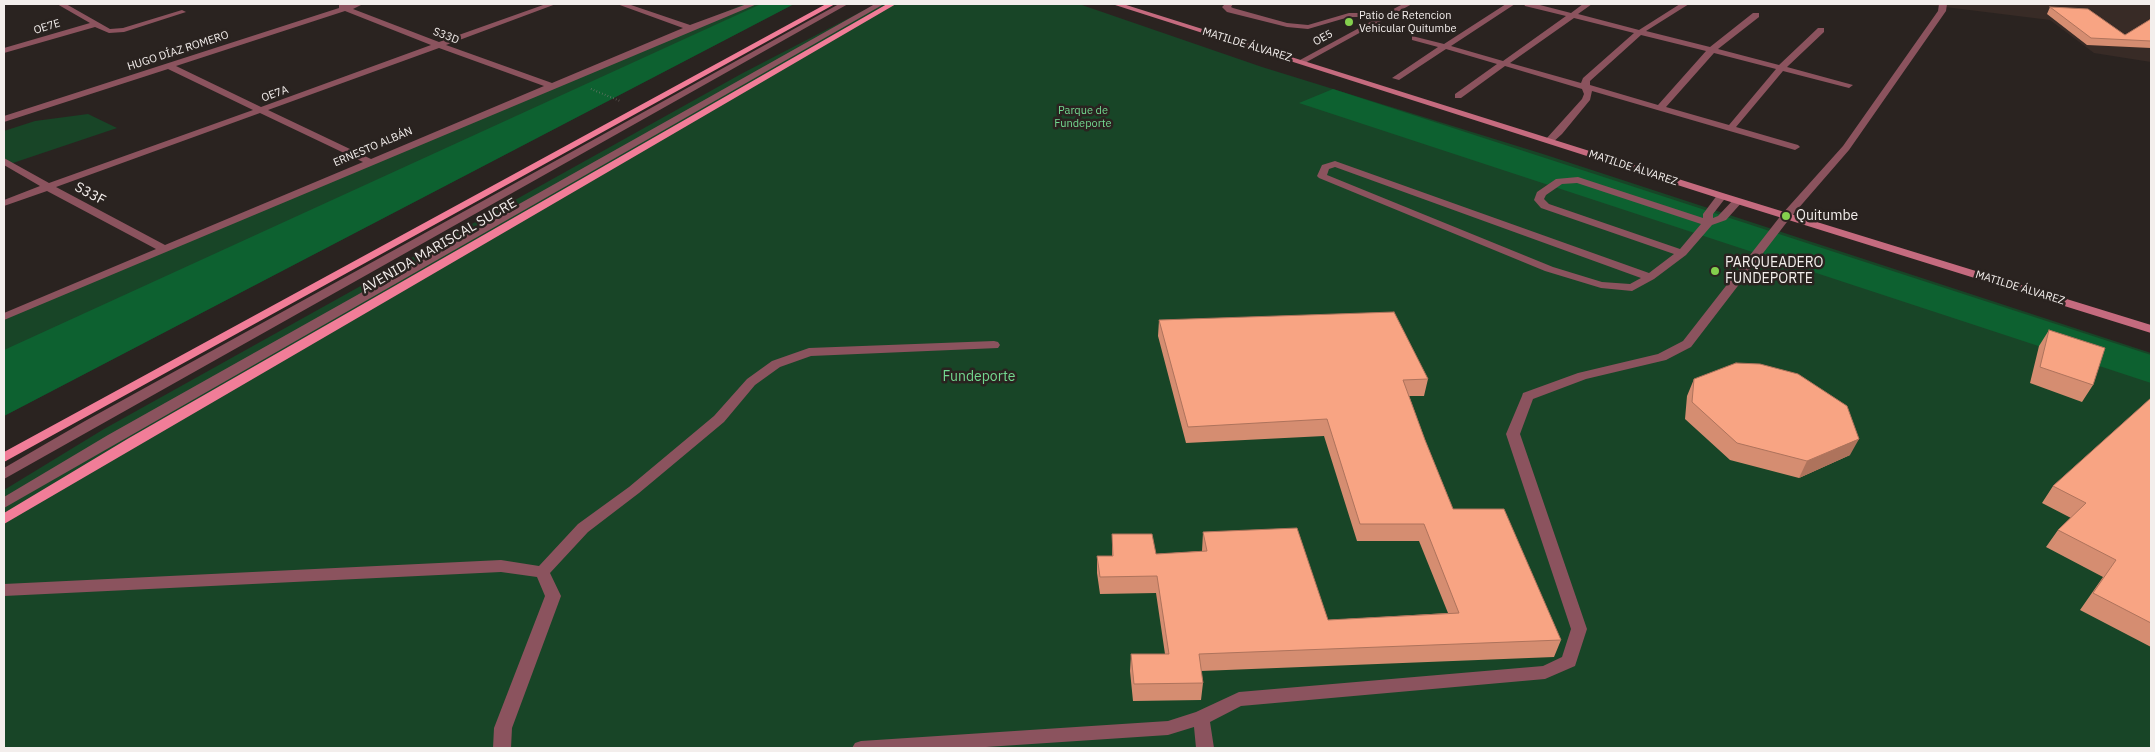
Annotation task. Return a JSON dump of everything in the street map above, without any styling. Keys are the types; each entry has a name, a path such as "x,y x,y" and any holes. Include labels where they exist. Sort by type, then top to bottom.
{"main road":[{"name":"AVENIDA MARISCAL SUCRE","path":"4,458 831,4"},
{"name":"AVENIDA MARISCAL SUCRE","path":"4,519 134,441 892,4"}],"street":[{"path":"61,4 109,31 115,32 182,12"},
{"name":"S33D","path":"333,4 438,45 552,86"},
{"name":"HUGO DÍAZ ROMERO","path":"4,119 359,4"},
{"name":"OE7A","path":"4,202 262,111 552,4"},
{"path":"621,4 690,28"},
{"name":"ERNESTO ALBÁN","path":"4,317 567,79 752,4"},
{"path":"4,474 90,424 844,4"},
{"path":"4,503 113,438 880,4"},
{"name":"MATILDE ÁLVAREZ","path":"1116,4 1722,196 2151,329"},
{"path":"1229,4 1226,7 1230,10 1287,25 1308,27 1349,15 1363,15 1378,20"},
{"name":"OE5","path":"1303,62 1408,4"},
{"path":"1396,78 1511,4"},
{"path":"1528,4 1849,85"},
{"path":"1458,96 1588,4"},
{"path":"1548,140 1559,132 1579,110 1588,94 1586,80 1640,32 1685,4"},
{"path":"861,748 1168,728 1201,718 1239,699 1546,672 1569,661 1579,629 1513,434 1528,396 1582,376 1662,357 1687,344 1786,216 1846,148 1942,12 1943,4"},
{"path":"1661,107 1712,50 1756,15"},
{"name":"OE7E","path":"4,51 96,24"},
{"path":"1731,128 1781,68 1821,30"},
{"path":"1415,38 1587,88 1661,107 1795,147"},
{"path":"169,66 370,162"},
{"name":"S33F","path":"4,161 48,187 164,249"},
{"path":"1650,278 1335,164 1325,167 1322,176 1549,269 1601,285 1632,288 1650,278 1682,253 1708,223 1722,218 1738,201"},
{"path":"1682,253 1545,206 1539,200 1541,194 1560,181 1578,180 1708,223"},
{"path":"1708,223 1708,214 1722,196"},
{"path":"542,572 583,528 634,490 719,419 751,382 776,364 809,352 994,344"},
{"path":"4,590 501,566 542,572"},
{"path":"502,748 503,728 553,596 542,572"},
{"path":"1201,718 1205,748"}],"path":[{"path":"567,79 639,109"}],"shaded area":[{"path":"1921,4 2151,4 2151,62 2094,53 2050,20"}],"green space":[{"path":"744,4 794,4 4,416 4,318"},
{"path":"761,4 794,4 4,416 4,350"},
{"name":"Fundeporte","path":"876,4 1079,4 1262,67 1543,154 2151,353 2151,748 4,748 4,490 104,429 741,74"},
{"path":"1333,89 2151,355 2151,383 1299,103"},
{"path":"88,114 117,128 4,166 4,131 35,121"}],"building":[{"path":"2050,7 2088,9 2125,35 2151,19 2151,41 2091,38"},
{"path":"1394,312 1428,379 1403,380 1453,509 1504,509 1561,640 1199,654 1203,683 1134,684 1131,654 1169,654 1157,576 1100,577 1097,556 1113,556 1112,534 1152,534 1156,554 1207,551 1203,532 1297,528 1328,620 1459,613 1424,524 1360,524 1327,419 1188,427 1159,320"},
{"path":"2049,330 2105,348 2093,385 2040,367"},
{"path":"1736,363 1760,364 1798,374 1847,406 1859,439 1807,461 1737,443 1692,402 1694,379"},
{"path":"2151,398 2151,623 2093,593 2116,560 2058,530 2086,503 2053,486"}],"place":[{"name":"Patio de Retencion Vehicular Quitumbe","path":"1349,22"},
{"name":"Quitumbe","path":"1786,216"},
{"name":"PARQUEADERO FUNDEPORTE","path":"1715,271"}],"park label":[{"name":"Parque de Fundeporte","path":"1083,117"}]}
